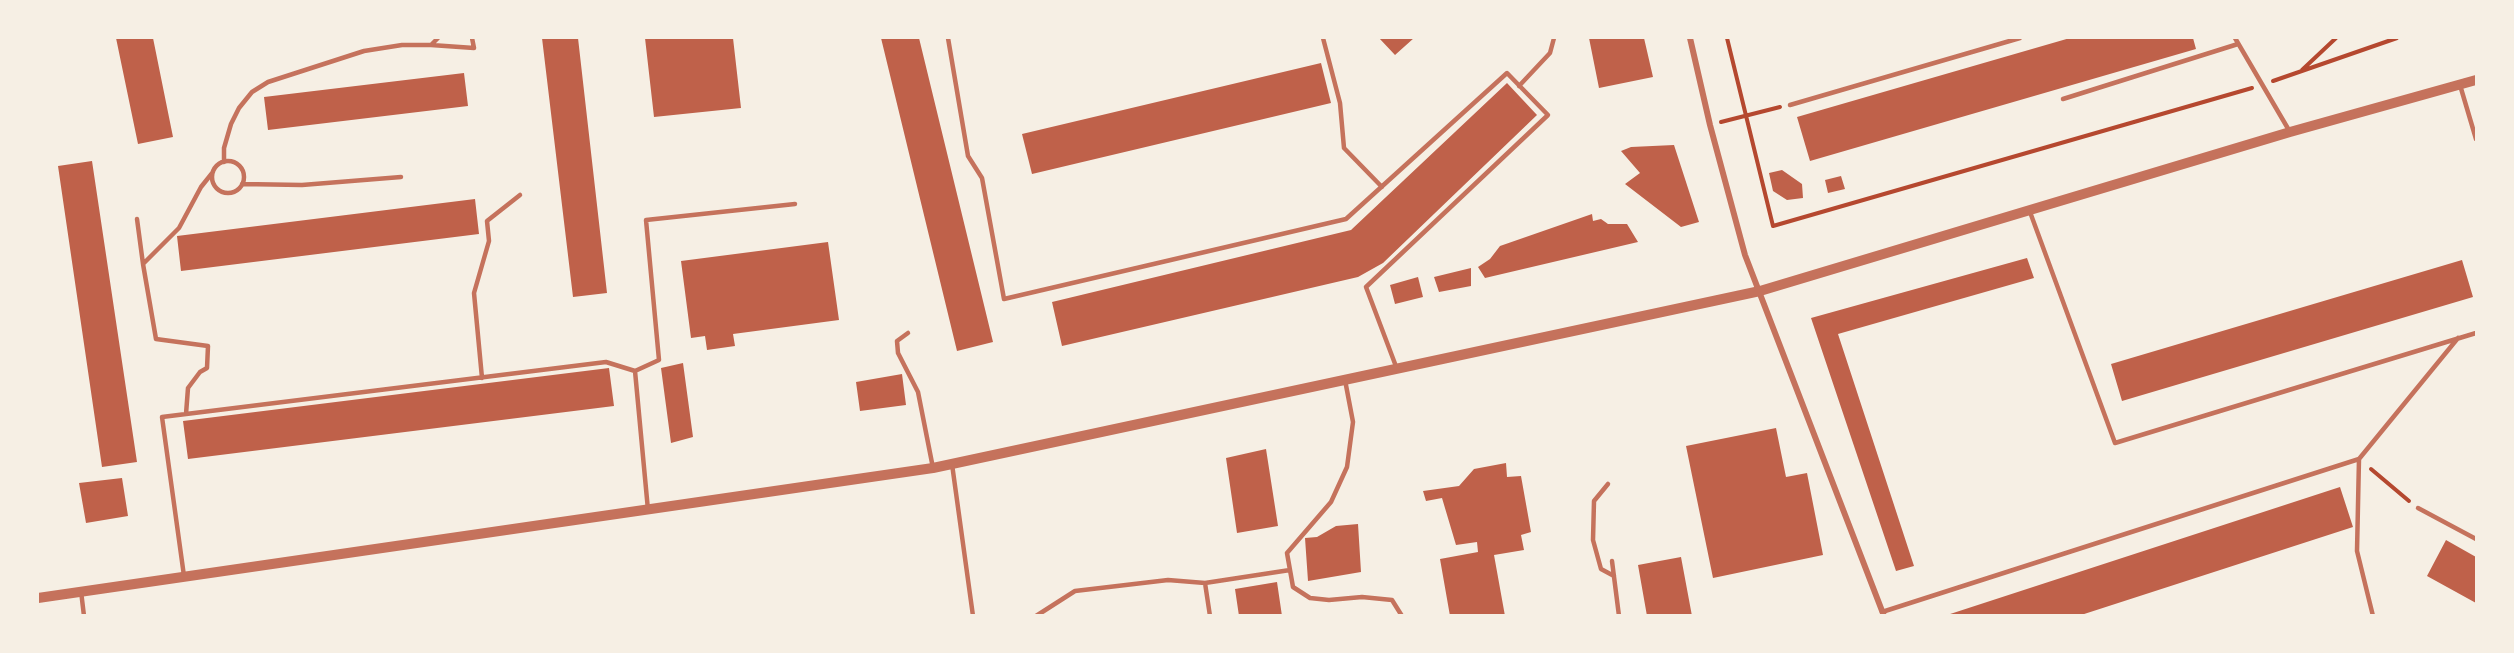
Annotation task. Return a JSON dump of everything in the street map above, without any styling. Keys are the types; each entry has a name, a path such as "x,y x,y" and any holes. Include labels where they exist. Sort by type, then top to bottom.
{"street":[{"path":"1690,38 1710,125 1745,255 1883,614"},
{"path":"38,598 952,464 1760,291 2290,132 2476,80"}],"lane":[{"path":"431,45 438,38"},
{"path":"224,162 224,148 231,124 239,108 252,92 268,82 364,51 402,45 474,48 472,38"},
{"path":"948,38 968,156 982,178 1004,299 1346,219 1507,73 1548,115 1366,287 1397,369"},
{"path":"1323,38 1340,103 1344,148 1382,187"},
{"path":"1519,86 1551,53 1554,38"},
{"path":"1790,105 2020,38"},
{"path":"2235,38 2290,132"},
{"path":"2063,99 2238,44"},
{"path":"2460,85 2476,139"},
{"path":"142,264 179,228 201,187 216,167 224,162 234,162 242,169 242,184"},
{"path":"213,172 213,182 224,192 234,191 242,184 302,185 401,177"},
{"path":"482,378 474,293 489,241 487,221 520,195"},
{"path":"184,576 162,417 606,362 635,371 659,360 646,220 795,204"},
{"path":"2029,210 2115,443 2476,333"},
{"path":"137,219 142,264 156,339 208,345 207,368 200,372 188,388 186,414"},
{"path":"908,333 897,341 898,353 918,392 933,468"},
{"path":"1883,614 2359,459 2458,338"},
{"path":"635,371 648,510"},
{"path":"1346,380 1353,423 1347,467 1331,502 1287,553 1293,587 1310,598 1329,600 1362,597 1392,600 1402,615"},
{"path":"2359,459 2357,551 2373,615"},
{"path":"952,464 973,615"},
{"path":"1608,484 1594,501 1593,540 1601,569 1614,576"},
{"path":"2418,508 2476,539"},
{"path":"1612,561 1619,615"},
{"path":"1036,615 1075,591 1168,580 1205,583 1290,570"},
{"path":"1205,583 1210,615"},
{"path":"81,591 84,615"}],"path":[{"path":"1727,38 1773,226 2262,85 2397,38"},
{"path":"2301,72 2337,38"},
{"path":"1710,125 1790,105"},
{"path":"2359,459 2418,508"}],"building":[{"path":"116,38 153,38 173,137 138,144"},
{"path":"542,38 578,38 607,293 573,297"},
{"path":"645,38 733,38 741,108 654,117"},
{"path":"881,38 919,38 993,342 957,351"},
{"path":"1379,38 1414,38 1395,55"},
{"path":"1589,38 1644,38 1653,77 1599,88"},
{"path":"2070,38 2193,38 2196,49 1810,161 1797,117"},
{"path":"1321,63 1331,103 1032,174 1022,134"},
{"path":"464,73 468,106 268,130 264,97"},
{"path":"1507,83 1537,115 1383,263 1358,277 1062,346 1052,302 1351,230"},
{"path":"1674,145 1699,222 1681,227 1625,184 1640,173 1621,151 1631,147"},
{"path":"92,161 137,462 102,467 58,166"},
{"path":"1782,170 1802,184 1803,198 1787,200 1773,191 1769,173"},
{"path":"1841,176 1845,189 1828,193 1825,180"},
{"path":"475,199 479,234 181,271 177,236"},
{"path":"1592,214 1593,221 1601,219 1608,224 1627,224 1638,242 1485,278 1478,267 1490,259 1500,246"},
{"path":"828,242 839,320 733,334 735,346 707,350 705,336 691,338 681,261"},
{"path":"2027,258 2034,278 1838,334 1914,566 1896,571 1811,318"},
{"path":"2462,260 2473,297 2122,401 2111,364"},
{"path":"1471,268 1471,286 1439,292 1434,277"},
{"path":"1418,277 1423,297 1395,304 1390,285"},
{"path":"683,363 693,437 671,443 661,368"},
{"path":"609,368 614,406 188,459 183,421"},
{"path":"902,374 906,405 860,411 856,382"},
{"path":"1776,428 1786,477 1807,473 1823,555 1713,578 1686,446"},
{"path":"1266,449 1278,526 1237,533 1226,458"},
{"path":"1506,463 1507,477 1521,476 1531,532 1521,535 1524,550 1494,555 1505,616 1450,616 1440,559 1478,552 1477,542 1456,545 1442,498 1426,501 1423,491 1459,486 1474,469"},
{"path":"122,478 128,516 86,523 79,483"},
{"path":"2340,487 2353,527 2078,616 1944,616"},
{"path":"1358,524 1361,572 1308,581 1305,538 1317,537 1336,526"},
{"path":"2446,540 2476,557 2476,603 2427,576"},
{"path":"1681,557 1692,616 1647,616 1638,565"},
{"path":"1277,582 1282,616 1239,616 1235,589"}]}
